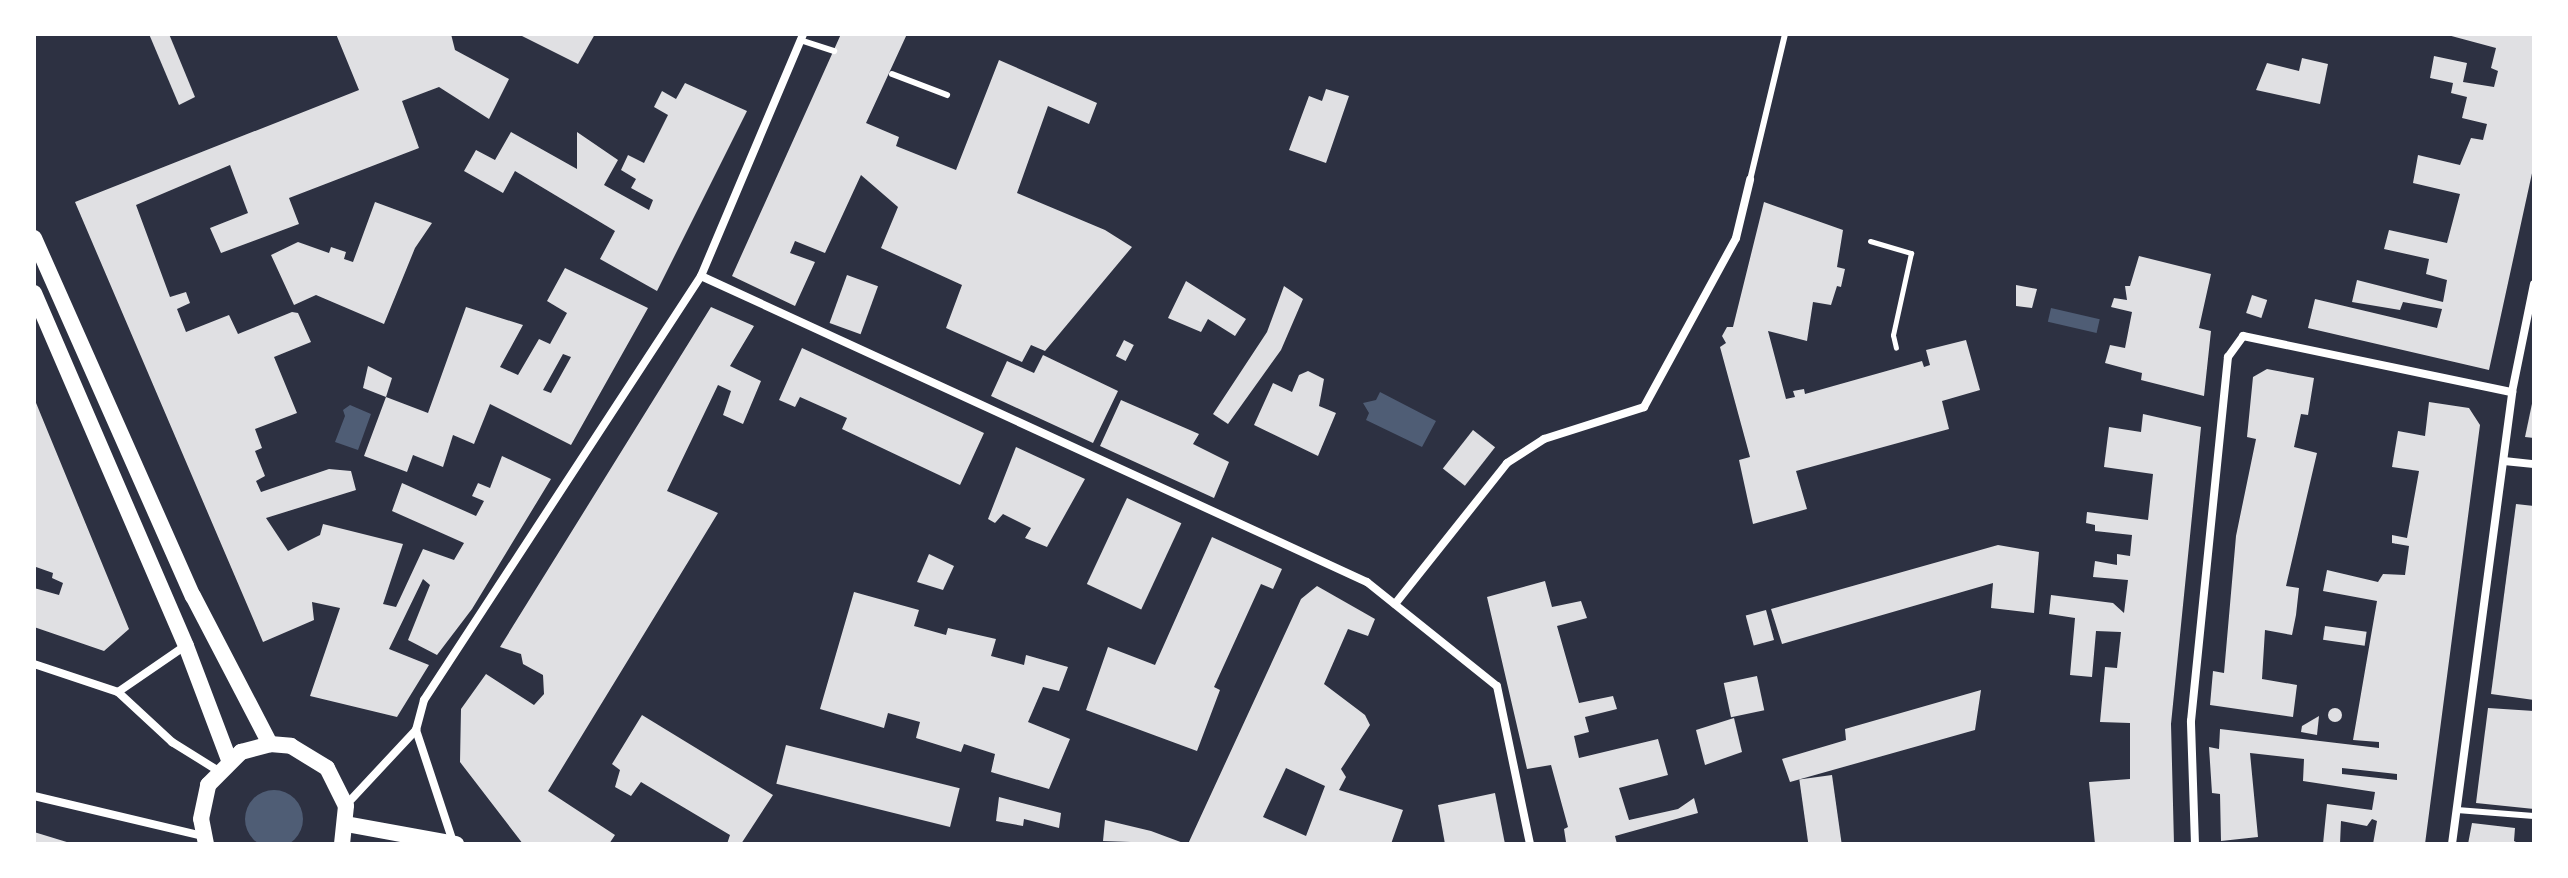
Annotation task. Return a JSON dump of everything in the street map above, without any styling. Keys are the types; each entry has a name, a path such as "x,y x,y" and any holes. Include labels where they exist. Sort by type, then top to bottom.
{"main road":[{"path":"34,238 193,596 270,744"},
{"path":"34,293 186,646 223,765"},
{"path":"204,840 202,801 223,765 270,744 301,750 327,768 346,806 342,844"},
{"path":"346,824 454,843"}],"street":[{"path":"346,806 416,730 424,700 701,276 802,37"},
{"path":"1395,604 1507,463 1544,439 1644,407 1736,238 1750,180"},
{"path":"701,276 1367,582 1497,686 1530,844"},
{"path":"2452,844 2512,392 2534,284"},
{"path":"2195,844 2191,721 2228,357 2243,336 2512,392"},
{"path":"2504,461 2534,464"},
{"path":"118,692 186,646"},
{"path":"34,664 118,692 172,742 223,765"},
{"path":"416,730 454,843"},
{"path":"34,796 204,840"}],"lane":[{"path":"1750,180 1785,34"},
{"path":"802,37 834,51"},
{"path":"892,74 947,95"},
{"path":"2457,810 2534,816"}],"path":[{"path":"1870,241 1911,253 1893,335 1896,348"}],"water":[{"path":"2051,308 2100,319 2097,333 2048,322"},
{"path":"1380,392 1436,421 1422,447 1366,420 1369,413 1363,403 1376,400"},
{"path":"350,405 371,414 358,450 335,442 345,416 343,410"},
{"path":"274,790 295,798 303,819 295,840 274,848 253,840 245,819 253,798"}],"building":[{"path":"149,34 169,34 195,97 179,105"},
{"path":"336,34 451,34 455,50 509,79 489,119 439,87 402,101 419,148 289,198 299,224 221,253 210,228 248,213 230,165 136,205 170,297 186,292 190,303 177,309 186,332 229,315 238,334 292,312 298,313 311,342 274,357 297,413 255,429 262,448 255,451 265,476 256,481 261,492 329,469 351,471 356,490 266,518 288,551 320,535 323,524 403,544 383,604 396,607 423,549 454,560 464,543 392,511 402,483 476,516 484,501 472,496 478,483 490,488 502,456 551,479 472,609 437,655 408,640 430,585 423,579 389,649 429,665 397,717 310,696 340,608 312,602 314,620 263,642 75,202 359,90"},
{"path":"518,34 595,34 578,64"},
{"path":"841,34 907,34 866,123 899,137 896,146 956,170 999,60 1097,103 1089,124 1048,106 1017,193 1105,230 1132,247 1045,351 1031,345 1022,362 946,328 962,285 881,248 898,207 861,175 825,253 795,241 790,253 815,262 795,306 732,276"},
{"path":"2444,34 2534,34 2534,164 2489,370 2308,328 2315,299 2437,328 2442,309 2403,302 2400,310 2352,302 2357,280 2443,302 2447,280 2426,274 2429,259 2384,249 2389,230 2447,243 2460,194 2413,183 2418,155 2460,165 2471,138 2483,140 2487,124 2462,118 2467,97 2451,93 2453,83 2430,78 2434,56 2467,63 2463,82 2494,87 2498,71 2491,68 2496,48"},
{"path":"2302,58 2328,64 2320,104 2256,90 2267,63 2299,71"},
{"path":"685,83 747,111 657,291 600,259 615,231 515,171 503,193 464,171 476,150 495,160 511,132 577,169 577,132 618,160 604,185 649,210 653,200 631,188 636,179 621,170 628,155 644,163 668,115 654,107 662,91 676,99"},
{"path":"1326,89 1349,96 1326,163 1289,150 1309,96 1322,101"},
{"path":"375,202 432,223 415,248 384,324 316,295 294,305 271,255 298,242 329,253 331,247 346,252 344,259 353,262"},
{"path":"1764,202 1843,230 1837,267 1845,269 1841,287 1837,286 1831,305 1813,302 1807,341 1768,331 1786,399 1795,397 1793,391 1804,389 1805,394 1922,361 1924,367 1930,365 1926,350 1966,340 1980,390 1942,401 1949,429 1796,471 1807,509 1753,524 1739,460 1750,457 1720,347 1726,343 1722,336 1727,327 1733,327"},
{"path":"2139,256 2211,274 2199,328 2211,331 2204,396 2141,380 2142,373 2105,363 2110,345 2125,348 2132,312 2111,307 2114,298 2127,300 2125,286 2130,286"},
{"path":"565,268 648,308 571,445 490,404 474,444 453,435 443,467 413,455 407,472 364,456 386,397 428,413 466,307 523,325 500,367 518,375 539,339 550,344 567,313 547,301","holes":["563,354 571,357 551,393 543,390"]},
{"path":"847,275 878,286 861,334 830,323"},
{"path":"1186,281 1246,319 1235,336 1208,319 1201,332 1168,318"},
{"path":"2016,285 2037,289 2032,308 2016,306"},
{"path":"1284,286 1303,299 1281,350 1228,424 1213,414 1267,332"},
{"path":"2252,295 2267,300 2261,318 2246,313"},
{"path":"711,307 754,326 730,366 761,381 743,424 723,415 731,391 718,385 667,491 718,513 548,791 615,835 609,844 523,844 460,762 461,709 486,674 534,705 544,694 543,675 523,664 521,654 500,647"},
{"path":"1124,340 1134,345 1126,361 1116,356"},
{"path":"802,348 984,433 960,485 842,429 847,418 800,397 795,407 779,400"},
{"path":"1043,355 1118,391 1093,443 991,396 1007,361 1034,373"},
{"path":"368,366 392,378 386,397 363,388"},
{"path":"2267,369 2314,378 2308,415 2301,414 2294,447 2317,453 2286,586 2299,588 2296,615 2292,635 2265,630 2262,679 2297,685 2293,717 2210,705 2213,671 2224,673 2236,536 2256,439 2247,437 2253,377"},
{"path":"1308,371 1324,379 1319,406 1336,413 1318,456 1254,425 1273,383 1292,392 1299,375"},
{"path":"34,398 129,629 104,651 34,627 34,588 59,595 63,583 52,578 53,573 36,567 34,573"},
{"path":"2534,399 2534,438 2525,437"},
{"path":"1121,400 1199,434 1193,444 1229,462 1214,498 1100,446"},
{"path":"2429,402 2469,408 2480,425 2425,844 2373,844 2377,821 2372,819 2367,826 2341,821 2340,844 2323,844 2327,804 2372,810 2375,792 2303,781 2304,759 2250,753 2258,837 2221,841 2220,794 2212,793 2209,747 2219,749 2220,729 2379,748 2379,742 2353,740 2377,601 2323,591 2327,570 2378,582 2383,574 2405,575 2409,546 2392,543 2392,535 2407,538 2419,471 2392,467 2398,431 2425,436","holes":["2342,768 2397,774 2397,780 2342,774"]},
{"path":"2143,414 2201,427 2171,724 2174,844 2095,844 2089,782 2130,779 2130,723 2100,722 2105,667 2117,668 2121,632 2096,631 2092,677 2070,675 2075,618 2049,614 2051,595 2113,603 2124,613 2128,580 2093,577 2095,561 2117,565 2117,554 2130,556 2132,535 2095,531 2095,525 2086,523 2087,512 2148,520 2153,474 2104,467 2109,427 2141,432"},
{"path":"1473,430 1495,447 1465,486 1443,469"},
{"path":"1016,447 1085,479 1047,547 1025,538 1031,528 1003,514 995,523 988,519"},
{"path":"1127,498 1181,523 1141,609 1087,584"},
{"path":"2516,504 2534,506 2534,700 2491,694"},
{"path":"1212,537 1282,569 1273,589 1261,584 1214,687 1220,690 1197,751 1086,710 1108,647 1155,665"},
{"path":"1998,545 2039,552 2034,613 1991,608 1993,583 1782,644 1771,609"},
{"path":"929,554 954,566 943,590 917,582"},
{"path":"1545,581 1552,607 1581,601 1587,618 1557,626 1579,703 1613,696 1617,709 1585,717 1589,732 1574,736 1579,758 1658,739 1668,775 1619,788 1629,820 1678,809 1694,798 1698,813 1615,836 1617,844 1566,842 1564,829 1568,827 1551,765 1527,769 1487,597"},
{"path":"1317,586 1375,619 1368,636 1348,629 1324,684 1365,715 1370,725 1341,769 1346,777 1339,790 1403,810 1391,844 1188,844 1301,599","holes":["1286,768 1325,786 1306,836 1263,817"]},
{"path":"854,592 919,610 914,626 946,635 948,628 996,639 991,656 1024,665 1026,655 1068,667 1059,691 1043,687 1028,722 1070,739 1049,789 991,772 995,754 964,744 961,752 916,738 920,722 888,713 884,728 820,709"},
{"path":"1766,610 1774,640 1754,645 1746,615"},
{"path":"2325,626 2367,632 2365,646 2323,640"},
{"path":"1757,676 1764,710 1731,717 1724,683"},
{"path":"1981,690 1975,730 1790,782 1782,759 1846,740 1845,729"},
{"path":"2335,708 2342,715 2335,722 2328,715"},
{"path":"2488,708 2534,711 2534,809 2476,803"},
{"path":"642,715 773,795 741,844 727,844 730,835 641,782 631,796 615,787 620,770 612,764"},
{"path":"2319,716 2317,735 2301,732 2302,726"},
{"path":"1734,718 1742,752 1705,765 1696,730"},
{"path":"786,745 960,788 950,827 776,784"},
{"path":"1832,775 1842,844 1808,844 1799,780"},
{"path":"1495,793 1505,844 1445,844 1438,805"},
{"path":"999,797 1061,813 1059,828 1024,819 1023,826 996,821"},
{"path":"1105,820 1151,831 1186,844 1103,841"},
{"path":"2472,823 2515,828 2514,841 2520,844 2468,844"},
{"path":"34,832 70,843 70,844 34,844"}]}
